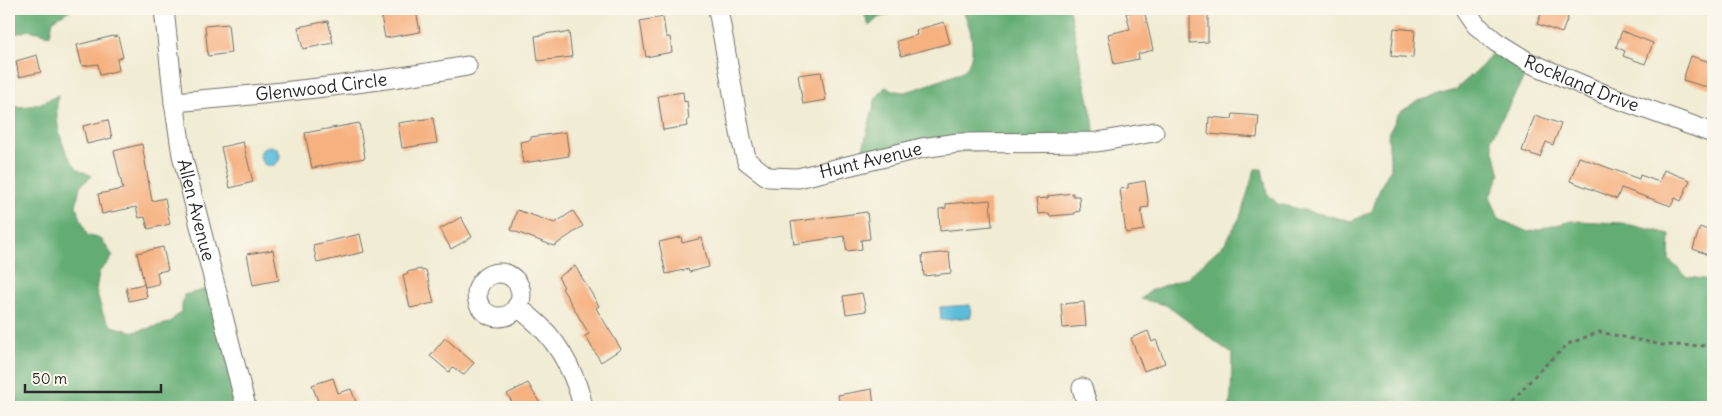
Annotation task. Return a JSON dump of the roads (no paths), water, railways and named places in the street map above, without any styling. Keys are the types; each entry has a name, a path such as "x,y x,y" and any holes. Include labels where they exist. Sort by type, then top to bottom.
{"street":[{"name":"Allen Avenue","path":"164,9 182,155 246,407"},
{"name":"Hunt Avenue","path":"718,9 741,138 747,161 768,177 798,178 922,148 958,143 1097,142 1154,132"},
{"name":"Rockland Drive","path":"1466,9 1476,24 1490,36 1528,62 1604,94 1713,133"},
{"name":"Glenwood Circle","path":"174,102 238,97 412,76 467,66"},
{"path":"517,306 543,328 566,360 581,397 583,407"},
{"path":"1082,388 1088,407"}],"water":[{"path":"270,146 277,149 280,156 277,163 270,166 263,163 260,156 263,149"},
{"path":"970,305 971,317 941,320 940,307"}]}
